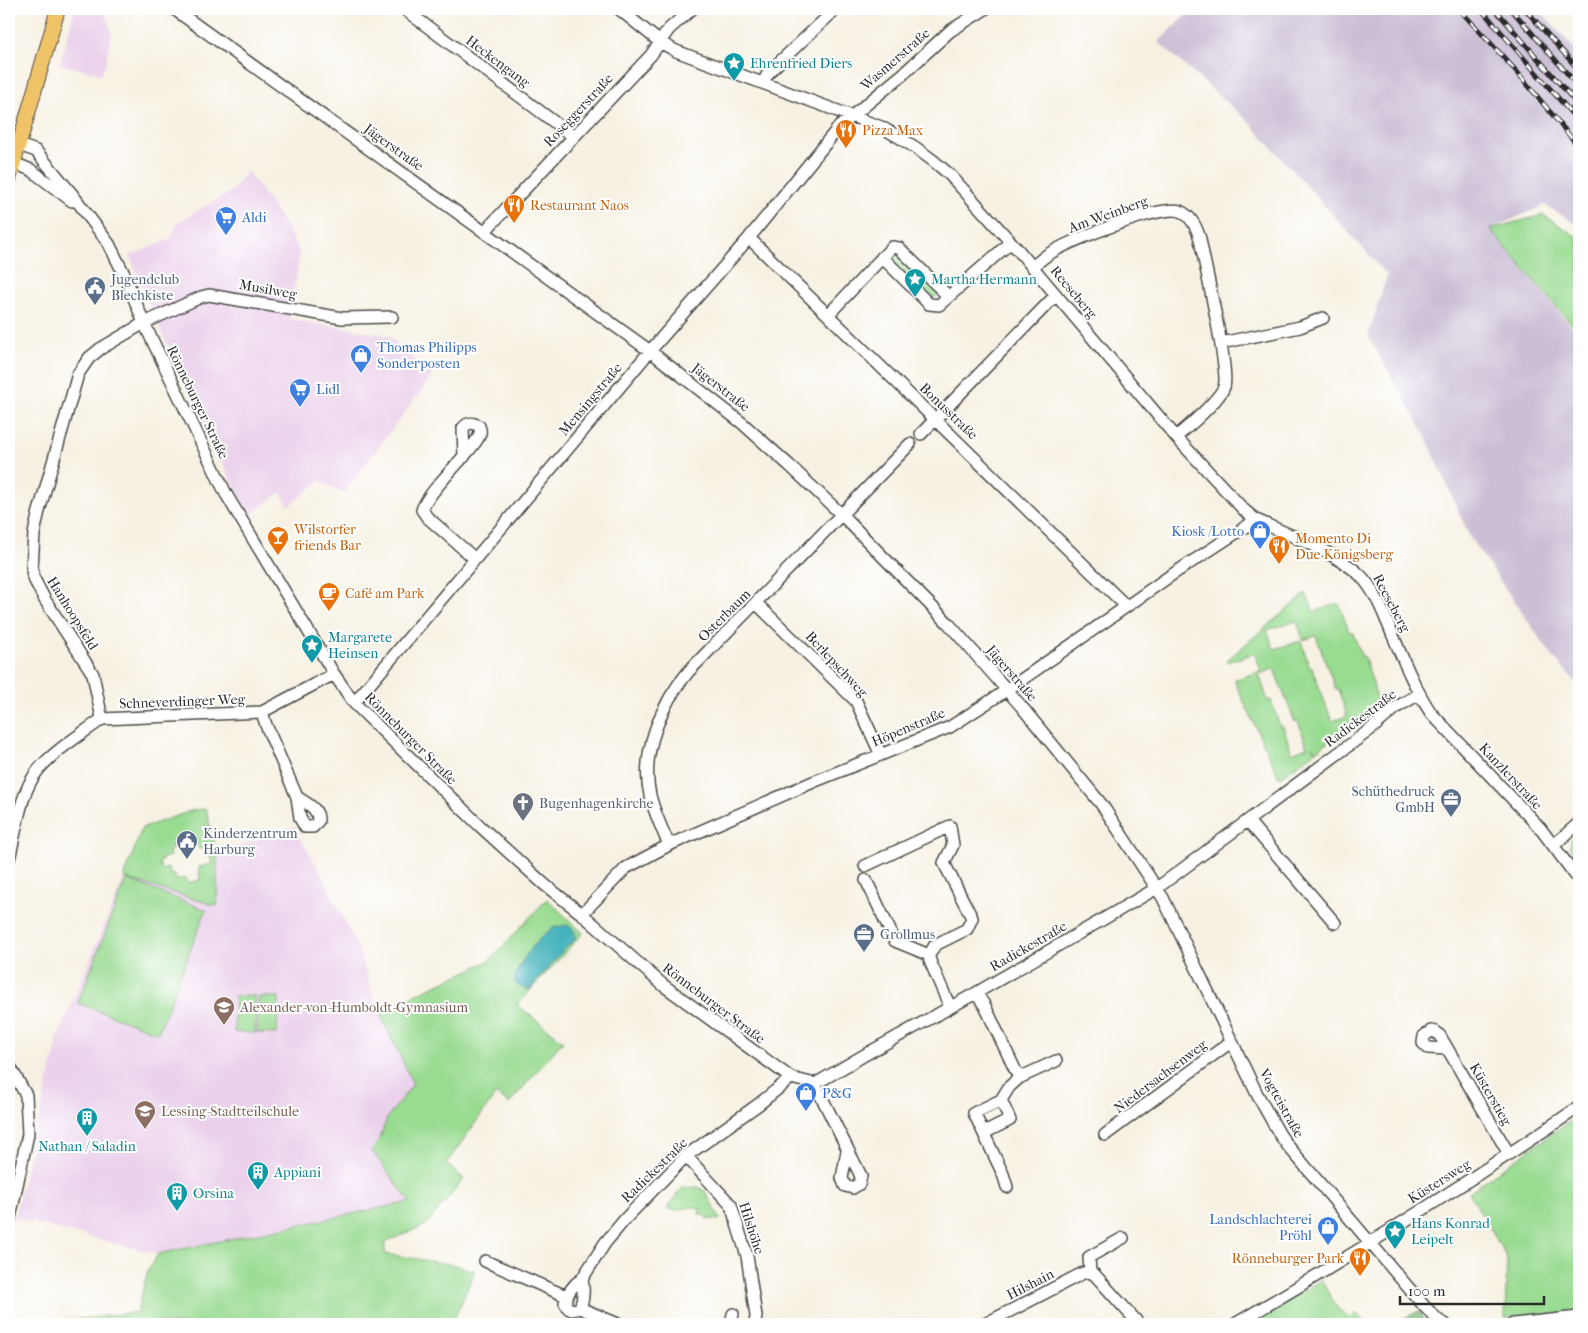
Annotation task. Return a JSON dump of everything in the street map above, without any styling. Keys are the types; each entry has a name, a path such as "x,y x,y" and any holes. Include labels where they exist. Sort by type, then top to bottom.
{"main road":[{"path":"9,179 58,9"}],"street":[{"name":"Jägerstraße","path":"174,9 650,351 742,423 841,514 948,623 1098,799 1158,888"},
{"name":"Heckengang","path":"404,9 574,137"},
{"name":"Reeseberg","path":"620,9 660,42 676,51 873,124 894,134 940,165 1033,267 1176,437 1244,510 1256,520 1322,551 1344,563 1360,575 1370,588 1384,614 1419,694"},
{"name":"Roseggerstraße","path":"485,231 651,55 669,29 692,9"},
{"path":"763,83 772,69 836,9"},
{"name":"Wasmerstraße","path":"851,116 902,75 950,31 985,9"},
{"name":"Mensingstraße","path":"354,703 650,351 749,238 839,127 851,116"},
{"name":"Rönneburger Straße","path":"19,144 36,151 109,244 125,276 144,323 226,494 334,674 354,703 481,827 545,885 582,914 663,985 791,1078"},
{"name":"Rönneburger Straße","path":"14,163 31,170 82,208"},
{"name":"Am Weinberg","path":"1033,267 1055,250 1105,229 1151,213 1169,210 1180,211 1193,223 1197,230 1226,378 1224,388 1176,437"},
{"name":"Bonusstraße","path":"749,238 1126,606"},
{"path":"882,258 929,304 939,305 1011,242"},
{"path":"828,314 892,247 899,248 948,296"},
{"path":"921,434 1056,295"},
{"name":"Musilweg","path":"144,323 201,297 209,296 342,318 392,317"},
{"path":"1220,343 1300,327 1323,318"},
{"name":"Hanhoopsfeld","path":"102,719 93,674 45,600 33,577 34,534 78,374 89,358 100,349 144,323"},
{"name":"Osterbaum","path":"668,845 648,788 648,768 655,728 667,701 681,681 910,444"},
{"path":"464,457 425,501 422,510 427,517 475,558"},
{"name":"Höpenstraße","path":"582,914 626,868 668,845 813,782 950,727 1007,690 1126,606 1256,520"},
{"name":"Berlepschweg","path":"756,603 856,701 881,755"},
{"name":"Schneverdinger Weg","path":"102,719 262,712 334,674"},
{"name":"Radickestraße","path":"815,1084 1158,888 1398,707 1419,694"},
{"name":"Kanzlerstraße","path":"1419,694 1431,713 1554,845 1579,880"},
{"name":"Schneverdinger Weg","path":"262,712 297,797"},
{"path":"9,859 26,790 38,769 102,719"},
{"path":"1248,821 1335,923"},
{"path":"1554,845 1579,823"},
{"path":"865,866 950,826 953,845 944,863 972,918 967,928 935,945 929,956"},
{"path":"866,880 895,941 929,956 950,1007"},
{"name":"Vogteistraße","path":"1158,888 1257,1094 1288,1146 1428,1310 1445,1324"},
{"path":"976,993 985,1006 1019,1078"},
{"name":"Niedersachsenweg","path":"1106,1135 1232,1041"},
{"name":"Küsterstieg","path":"1448,1049 1509,1154"},
{"path":"1007,1187 1003,1174 974,1113 1000,1100 1009,1086 1019,1078 1056,1060"},
{"path":"9,1065 26,1094 28,1134 9,1222"},
{"path":"791,1078 815,1084 847,1151"},
{"name":"Radickestraße","path":"566,1296 577,1282 582,1279 605,1243 626,1218 686,1156 759,1104 791,1078"},
{"path":"984,1133 1010,1120 1000,1100"},
{"name":"Küstersweg","path":"1239,1323 1370,1243 1579,1107"},
{"name":"Hilshöhe","path":"686,1156 731,1205 747,1256 756,1316 755,1324"},
{"path":"1123,1238 1089,1257 1090,1272 1095,1275 1139,1324"},
{"path":"485,1261 566,1296 565,1302 568,1308 572,1310 580,1308 618,1324"},
{"name":"Hilshain","path":"985,1324 1083,1273 1090,1272"},
{"path":"580,1308 584,1296 582,1279"},
{"path":"1512,1324 1579,1317"}],"shaded area":[{"path":"75,9 102,9 108,21 112,33 101,74 60,64"},
{"path":"1193,9 1539,9 1579,54 1579,226 1545,205 1490,229 1579,336 1579,685 1553,657 1470,538 1425,434 1368,336 1387,275 1249,122 1158,42"},
{"path":"247,171 282,220 300,253 289,319 387,335 433,375 343,494 320,480 289,506 280,493 250,515 225,468 181,375 130,256 170,239 178,222 231,192"},
{"name":"Alexander-von-Humboldt-Gymnasium","path":"294,827 322,875 357,946 379,1011 413,1084 387,1118 380,1138 372,1151 410,1202 158,1254 14,1218 58,1042 56,1041 124,878 217,906 217,853"}],"green space":[{"path":"1543,215 1579,238 1579,333 1490,229"},
{"path":"896,250 939,293 930,302 887,259"},
{"path":"1306,593 1314,612 1338,603 1340,606 1349,632 1352,631 1362,657 1364,656 1378,704 1316,751 1312,746 1315,752 1279,778 1234,680 1261,671 1255,653 1228,662 1227,660","holes":["1297,621 1303,640 1316,636 1347,716 1332,721 1301,641 1274,649 1267,630","1274,669 1295,722 1298,721 1307,747 1292,753 1283,726 1280,727 1271,700 1268,701 1259,674"]},
{"path":"206,809 217,853 217,906 124,878 142,828 194,810","holes":["196,840 199,849 208,847 212,864 199,867 200,880 188,883 186,878 176,880 174,874 170,875 168,868 161,870 159,862 162,861 161,859 170,856 169,851 172,849 172,846"]},
{"path":"1579,830 1579,859 1569,848 1572,837"},
{"path":"126,879 206,910 158,1033 78,1003"},
{"path":"547,899 583,933 517,1005 563,1041 509,1104 496,1094 446,1164 464,1179 426,1225 385,1242 385,1254 455,1265 475,1271 452,1324 37,1324 137,1312 148,1270 158,1254 410,1202 372,1151 380,1138 387,1118 413,1084 379,1011 489,961"},
{"path":"235,996 256,996 255,1033 234,1032"},
{"path":"259,997 279,997 277,1034 257,1033"},
{"path":"1579,1115 1579,1313 1505,1318 1507,1258 1469,1192"},
{"path":"698,1187 705,1191 719,1220 707,1219 705,1215 699,1214 700,1208 667,1209 683,1188"},
{"path":"1321,1280 1338,1309 1351,1319 1356,1313 1366,1324 1255,1324 1259,1318"},
{"path":"1419,1311 1426,1324 1391,1324"}],"water":[{"path":"567,925 572,928 576,935 574,941 564,949 530,989 524,989 515,983 515,977 522,961 536,943 549,930"}],"railway":[{"path":"1459,9 1518,73 1579,147"},
{"path":"1481,9 1579,122"},
{"path":"1495,9 1579,106"},
{"path":"1511,9 1579,87"},
{"path":"1525,9 1579,70"}],"place":[{"name":"Ehrenfried Diers","path":"734,82"},
{"name":"Pizza Max","path":"846,149"},
{"name":"Restaurant Naos","path":"514,224"},
{"name":"Aldi","path":"226,236"},
{"name":"Martha Hermann","path":"915,298"},
{"name":"Jugendclub Blechkiste","path":"95,306"},
{"name":"Thomas Philipps Sonderposten","path":"361,374"},
{"name":"Lidl","path":"300,408"},
{"name":"Kiosk /Lotto","path":"1260,550"},
{"name":"Wilstorfer friends Bar","path":"278,556"},
{"name":"Momento Di Due Königsberg","path":"1279,565"},
{"name":"Café am Park","path":"329,612"},
{"name":"Margarete Heinsen","path":"312,664"},
{"name":"Schüthedruck GmbH","path":"1451,818"},
{"name":"Bugenhagenkirche","path":"523,822"},
{"name":"Kinderzentrum Harburg","path":"187,860"},
{"name":"Grollmus","path":"864,953"},
{"name":"Alexander-von-Humboldt-Gymnasium","path":"224,1026"},
{"name":"P&G","path":"806,1112"},
{"name":"Lessing-Stadtteilschule","path":"145,1130"},
{"name":"Nathan / Saladin","path":"87,1137"},
{"name":"Appiani","path":"258,1191"},
{"name":"Orsina","path":"177,1212"},
{"name":"Landschlachterei Pröhl","path":"1328,1246"},
{"name":"Hans Konrad Leipelt","path":"1395,1250"},
{"name":"Rönneburger Park","path":"1360,1277"}]}
